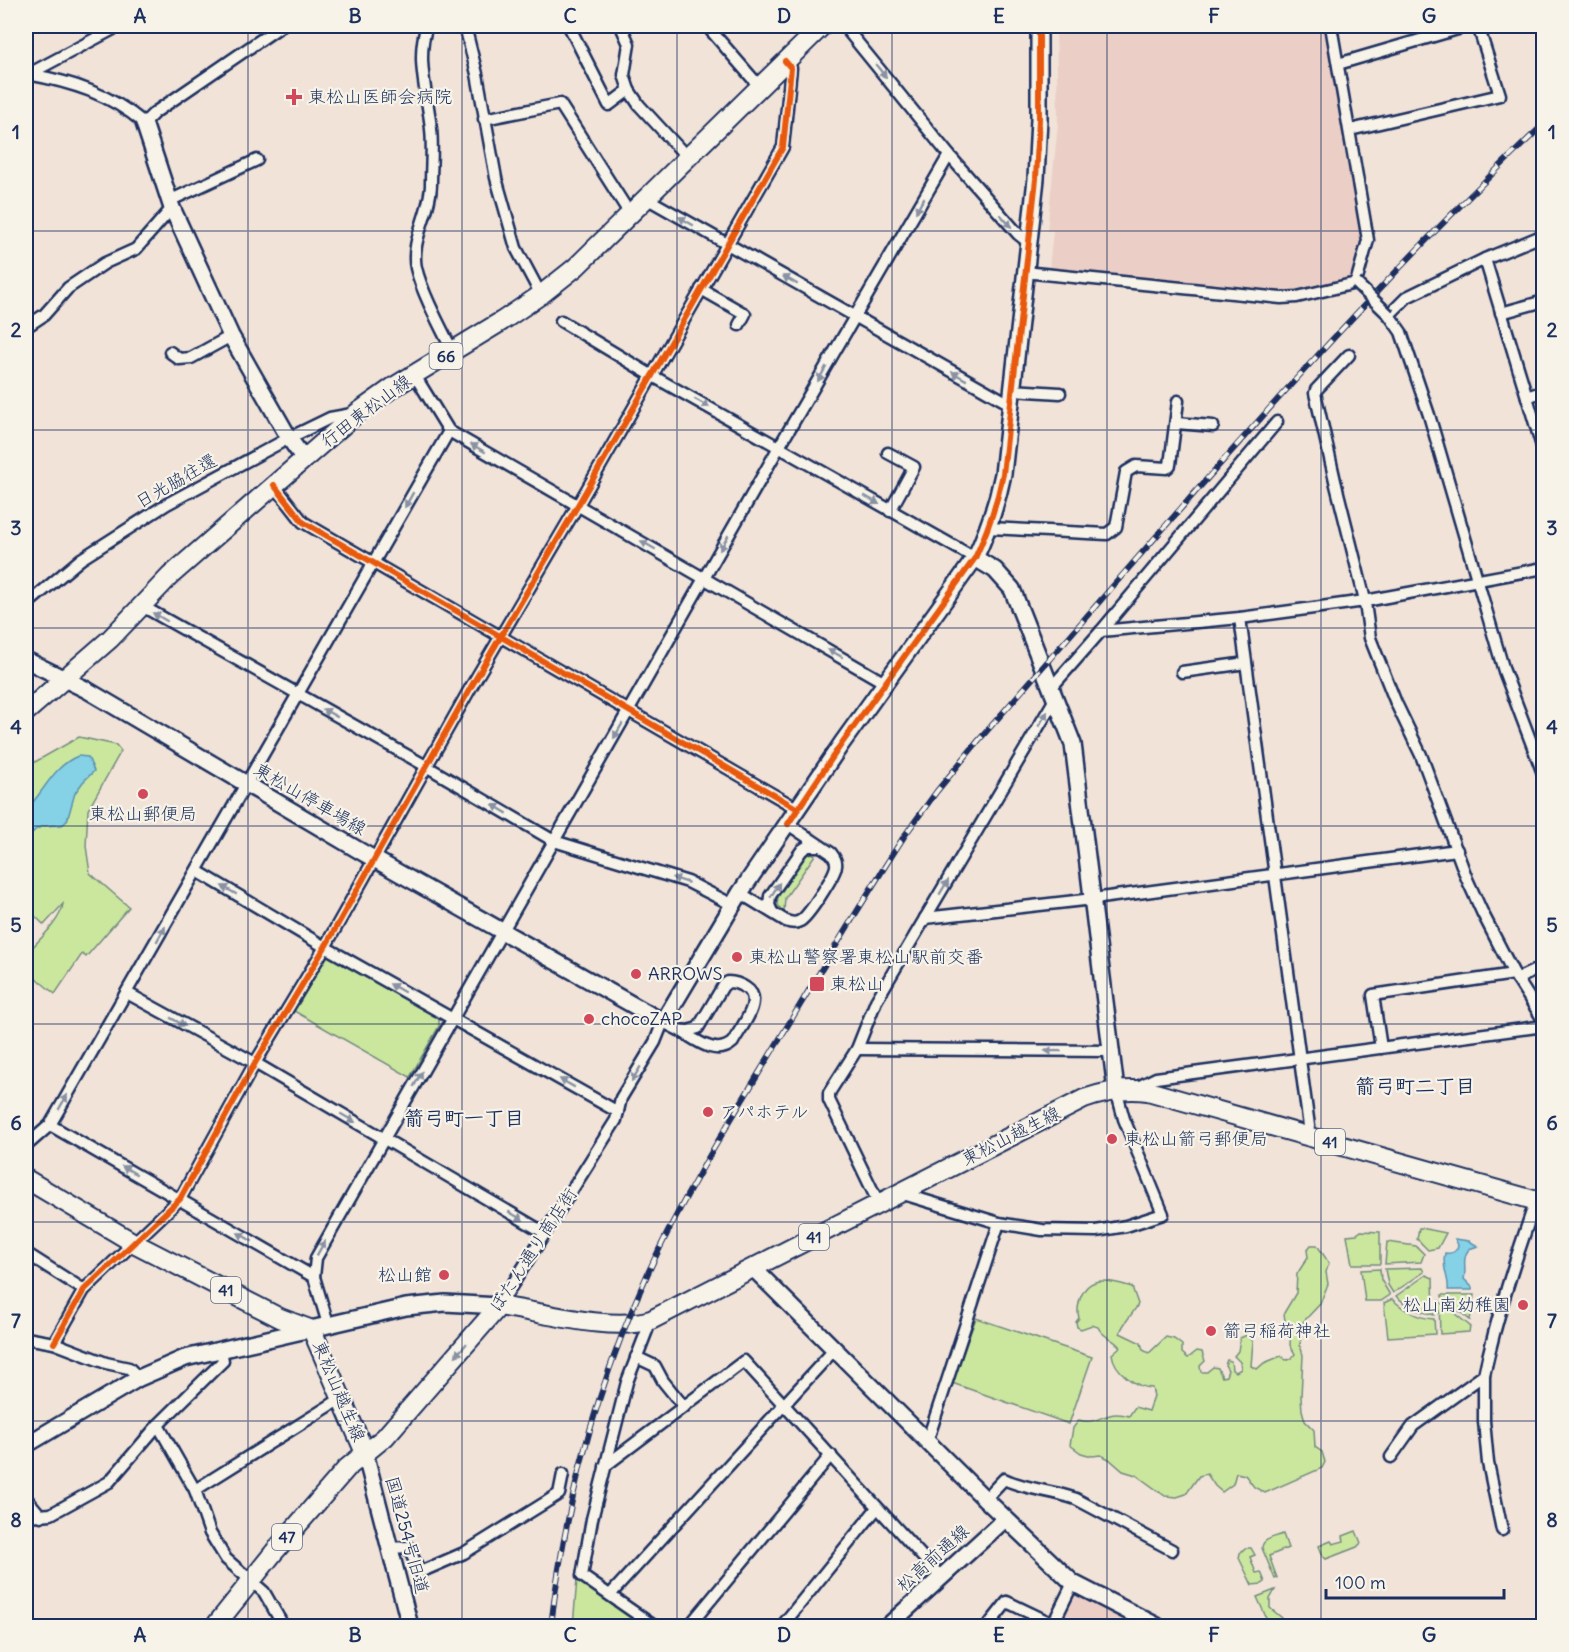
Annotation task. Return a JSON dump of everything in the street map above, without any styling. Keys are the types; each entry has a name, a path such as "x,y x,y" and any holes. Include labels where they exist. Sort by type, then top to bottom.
{"main road":[{"name":"行田東松山線","path":"26,712 110,639 170,576 357,414 414,374 453,352 541,295 576,267 822,26"},
{"name":"東松山越生線","path":"499,1306 616,1323 633,1324 651,1320 1084,1099 1116,1090 1134,1089 1158,1094 1540,1202"},
{"name":"東松山越生線","path":"26,1179 134,1243 276,1316 320,1327 342,1398 365,1452"},
{"name":"ぼたん通り商店街","path":"365,1452 385,1437 499,1306"},
{"name":"47","path":"214,1626 343,1472 365,1452"}],"street":[{"path":"26,73 119,26"},
{"path":"427,26 423,37 422,55 432,131 431,196 417,243 416,267 433,311 453,352"},
{"path":"465,26 477,74 496,178 516,248 541,295"},
{"path":"569,26 609,105 629,90"},
{"path":"621,26 629,44 624,75 629,90 639,105 687,157"},
{"path":"707,26 759,86"},
{"path":"844,26 949,155 1018,234 1028,242"},
{"path":"679,1030 688,1031 698,1028 723,986 728,982 734,982 748,989 752,996 753,1006 733,1042 719,1049 708,1046 663,1022 736,899 885,683 975,558 989,528 998,502 1003,474 1036,179 1039,119 1039,26"},
{"path":"1331,26 1368,240 1356,283"},
{"path":"1338,64 1468,26"},
{"path":"1350,130 1500,95 1478,26"},
{"path":"144,123 154,113 275,27"},
{"path":"54,1343 84,1290 180,1199 471,687 502,638 783,147 791,68 786,61"},
{"path":"26,73 60,80 99,93 126,108 144,123 170,205 231,336 289,438 304,459"},
{"path":"484,119 560,104 630,214"},
{"path":"320,1327 314,1277 316,1258 779,447 949,155"},
{"path":"26,327 44,315 68,288 105,263 136,249 170,205 257,160"},
{"path":"646,198 855,318 1011,397 1059,393"},
{"path":"1389,315 1407,297 1544,235"},
{"path":"1485,260 1544,453"},
{"path":"1024,272 1281,298 1297,297 1356,283"},
{"path":"1356,283 1389,315 1401,332 1435,435 1504,671 1544,776"},
{"path":"701,289 745,314 739,325"},
{"path":"1501,313 1544,302"},
{"path":"561,321 651,375 994,570 1012,589 1073,744 1116,1090 1124,1119 1163,1214 1126,1226 1096,1231 1042,1230 999,1223 900,1192"},
{"path":"171,352 179,359 191,358 231,336"},
{"path":"1349,355 1315,393 1365,601 1370,638 1396,703 1421,755 1475,896 1515,977 1544,1021"},
{"path":"414,374 449,431 885,683"},
{"path":"1527,397 1544,391"},
{"path":"989,528 1107,534 1112,531 1116,527 1126,472 1136,466 1167,468 1170,465 1178,401"},
{"name":"日光脇往還","path":"26,605 58,577 102,545 167,504 330,418 357,414"},
{"path":"879,1204 829,1100 831,1088 857,1049 876,1001 1053,693 1101,631 1277,422"},
{"path":"1176,423 1213,426"},
{"path":"26,1146 50,1125 449,431"},
{"path":"888,453 914,467 890,511"},
{"path":"274,485 303,522 798,808"},
{"path":"1101,631 1240,618 1365,601 1544,568"},
{"path":"142,606 554,841 688,882 772,912 791,923 799,922 805,916 837,863 831,853 788,824"},
{"path":"1240,618 1300,1059 1308,1126 1307,1136"},
{"name":"東松山停車場線","path":"26,660 87,690 246,785 663,1022"},
{"path":"1182,672 1246,663"},
{"path":"772,912 769,905 770,896 802,850 813,845 821,846"},
{"path":"925,918 1093,899 1457,850"},
{"path":"197,872 618,1112"},
{"path":"1381,1048 1374,995 1515,977 1544,966"},
{"path":"127,993 255,1064 545,1233"},
{"name":"ぼたん通り商店街","path":"499,1306 616,1120 621,1098 663,1022"},
{"path":"1134,1089 1156,1078 1544,1026"},
{"path":"698,1028 708,1046"},
{"path":"857,1049 1111,1051"},
{"path":"50,1125 314,1277"},
{"path":"1502,1530 1488,1463 1484,1375 1491,1341 1512,1268 1540,1202"},
{"path":"927,1442 999,1223"},
{"path":"26,1253 84,1290"},
{"path":"753,1268 1005,1519 1073,1583 1156,1626"},
{"path":"26,1445 140,1378 185,1358 428,1304 499,1306"},
{"path":"651,1320 627,1382 605,1466 582,1575 654,1626"},
{"path":"26,1338 54,1343 106,1363 129,1368 140,1378"},
{"path":"26,1516 51,1514 109,1482 158,1425 223,1361 221,1349"},
{"path":"610,1595 834,1350"},
{"path":"636,1357 655,1366 663,1382 684,1407"},
{"path":"605,1466 744,1361 941,1577"},
{"path":"1391,1457 1413,1426 1484,1375"},
{"path":"195,1490 342,1398"},
{"path":"158,1425 195,1490 210,1533 226,1559 264,1592 280,1620 275,1626"},
{"name":"国道254号旧道","path":"365,1452 410,1626"},
{"path":"689,1626 831,1455"},
{"path":"390,1548 408,1547 420,1572 446,1561 464,1553 559,1494 563,1474"},
{"path":"985,1499 1004,1479 1038,1491 1060,1493 1076,1499 1172,1550"},
{"path":"26,1498 40,1516"},
{"path":"782,1626 877,1508"},
{"name":"松高前通線","path":"888,1626 1005,1519"},
{"path":"988,1626 1007,1602 1053,1625 1073,1583"}],"shaded area":[{"path":"1056,26 1326,26 1363,240 1353,276 1347,280 1285,292 1049,268 1053,230 1047,231 1058,123"},
{"path":"1075,1593 1139,1626 1058,1626"}],"green space":[{"path":"79,737 116,745 121,751 88,810 86,846 90,873 129,907 86,957 82,954 55,994 26,970 26,954 53,924 63,904 44,925 26,907 26,767"},
{"path":"811,853 815,855 785,898 784,912 777,905 778,897 806,855"},
{"path":"326,954 332,954 439,1014 439,1026 410,1077 294,1011"},
{"path":"1419,1228 1446,1233 1438,1248 1428,1250 1417,1239"},
{"path":"1361,1231 1380,1232 1380,1264 1352,1264 1347,1235"},
{"path":"1387,1242 1416,1246 1424,1254 1421,1262 1385,1264"},
{"path":"1311,1245 1317,1245 1329,1263 1326,1272 1328,1284 1320,1304 1303,1322 1300,1345 1303,1355 1301,1397 1305,1421 1314,1430 1315,1447 1322,1452 1325,1462 1322,1468 1265,1493 1254,1487 1245,1475 1236,1473 1233,1484 1222,1492 1207,1474 1199,1476 1186,1494 1177,1497 1165,1496 1136,1475 1123,1471 1109,1459 1101,1455 1092,1456 1081,1453 1070,1445 1073,1428 1079,1420 1093,1421 1114,1414 1129,1416 1135,1407 1149,1411 1154,1396 1152,1388 1133,1382 1121,1372 1112,1354 1120,1347 1117,1344 1102,1333 1098,1327 1092,1325 1081,1329 1077,1327 1080,1299 1089,1285 1109,1281 1132,1287 1138,1304 1120,1333 1141,1343 1143,1350 1149,1353 1166,1337 1174,1339 1182,1345 1182,1353 1188,1358 1197,1351 1202,1352 1205,1361 1200,1366 1201,1372 1207,1372 1213,1367 1218,1368 1222,1377 1226,1376 1228,1370 1225,1365 1227,1360 1231,1361 1232,1370 1236,1372 1241,1369 1240,1362 1234,1356 1238,1351 1240,1338 1247,1335 1253,1341 1251,1366 1257,1369 1264,1363 1281,1356 1286,1360 1291,1359 1295,1354 1290,1345 1291,1328 1285,1321 1284,1313 1296,1293 1297,1274 1308,1257 1307,1250"},
{"path":"1422,1268 1424,1272 1393,1293 1388,1285 1385,1269"},
{"path":"1380,1269 1381,1280 1390,1295 1381,1301 1365,1301 1361,1270"},
{"path":"1426,1275 1433,1278 1434,1315 1410,1308 1396,1296"},
{"path":"1442,1295 1474,1295 1470,1320 1442,1297"},
{"path":"1392,1299 1412,1313 1434,1319 1435,1334 1388,1337 1384,1303"},
{"path":"1439,1301 1470,1326 1469,1332 1440,1334"},
{"path":"976,1318 1092,1357 1069,1424 952,1383"},
{"path":"1356,1531 1361,1543 1357,1547 1326,1559 1323,1556 1319,1546 1331,1541 1333,1544 1344,1541 1343,1536"},
{"path":"1283,1534 1288,1548 1269,1556 1277,1578 1275,1579 1262,1548 1267,1540"},
{"path":"1245,1548 1251,1548 1255,1555 1250,1557 1256,1573 1261,1572 1265,1582 1262,1584 1252,1585 1239,1558"},
{"path":"577,1579 645,1626 573,1626"},
{"path":"1275,1590 1270,1599 1270,1608 1282,1618 1278,1626 1270,1626 1257,1597"}],"water":[{"path":"78,756 88,757 94,771 75,793 67,821 62,825 43,826 35,830 26,840 26,810 55,773 69,760"},
{"path":"1455,1239 1469,1241 1478,1246 1469,1249 1465,1260 1464,1279 1472,1290 1448,1290 1444,1259 1445,1253 1457,1249"}],"railway":[{"path":"551,1626 565,1535 586,1446 613,1358 648,1273 710,1155 905,835 979,740 1254,425 1396,272 1544,124"}],"cycle path":[{"path":"788,824 842,743 975,558 995,506 1003,474 1036,179 1039,119 1039,26"},
{"path":"54,1343 84,1290 180,1199 255,1063 325,947 471,687 783,147 791,68 785,61"},
{"path":"274,485 303,522 798,809"}],"place":[{"name":"東松山医師会病院","path":"294,97"},
{"name":"東松山郵便局","path":"143,794"},
{"name":"東松山警察署東松山駅前交番","path":"737,957"},
{"name":"ARROWS","path":"636,974"},
{"name":"東松山","path":"817,984"},
{"name":"chocoZAP","path":"589,1019"},
{"name":"アパホテル","path":"708,1112"},
{"name":"東松山箭弓郵便局","path":"1112,1139"},
{"name":"松山館","path":"444,1275"},
{"name":"松山南幼稚園","path":"1523,1305"},
{"name":"箭弓稲荷神社","path":"1211,1331"}],"district":[{"name":"箭弓町二丁目","path":"1415,1086"},
{"name":"箭弓町一丁目","path":"464,1118"}]}
